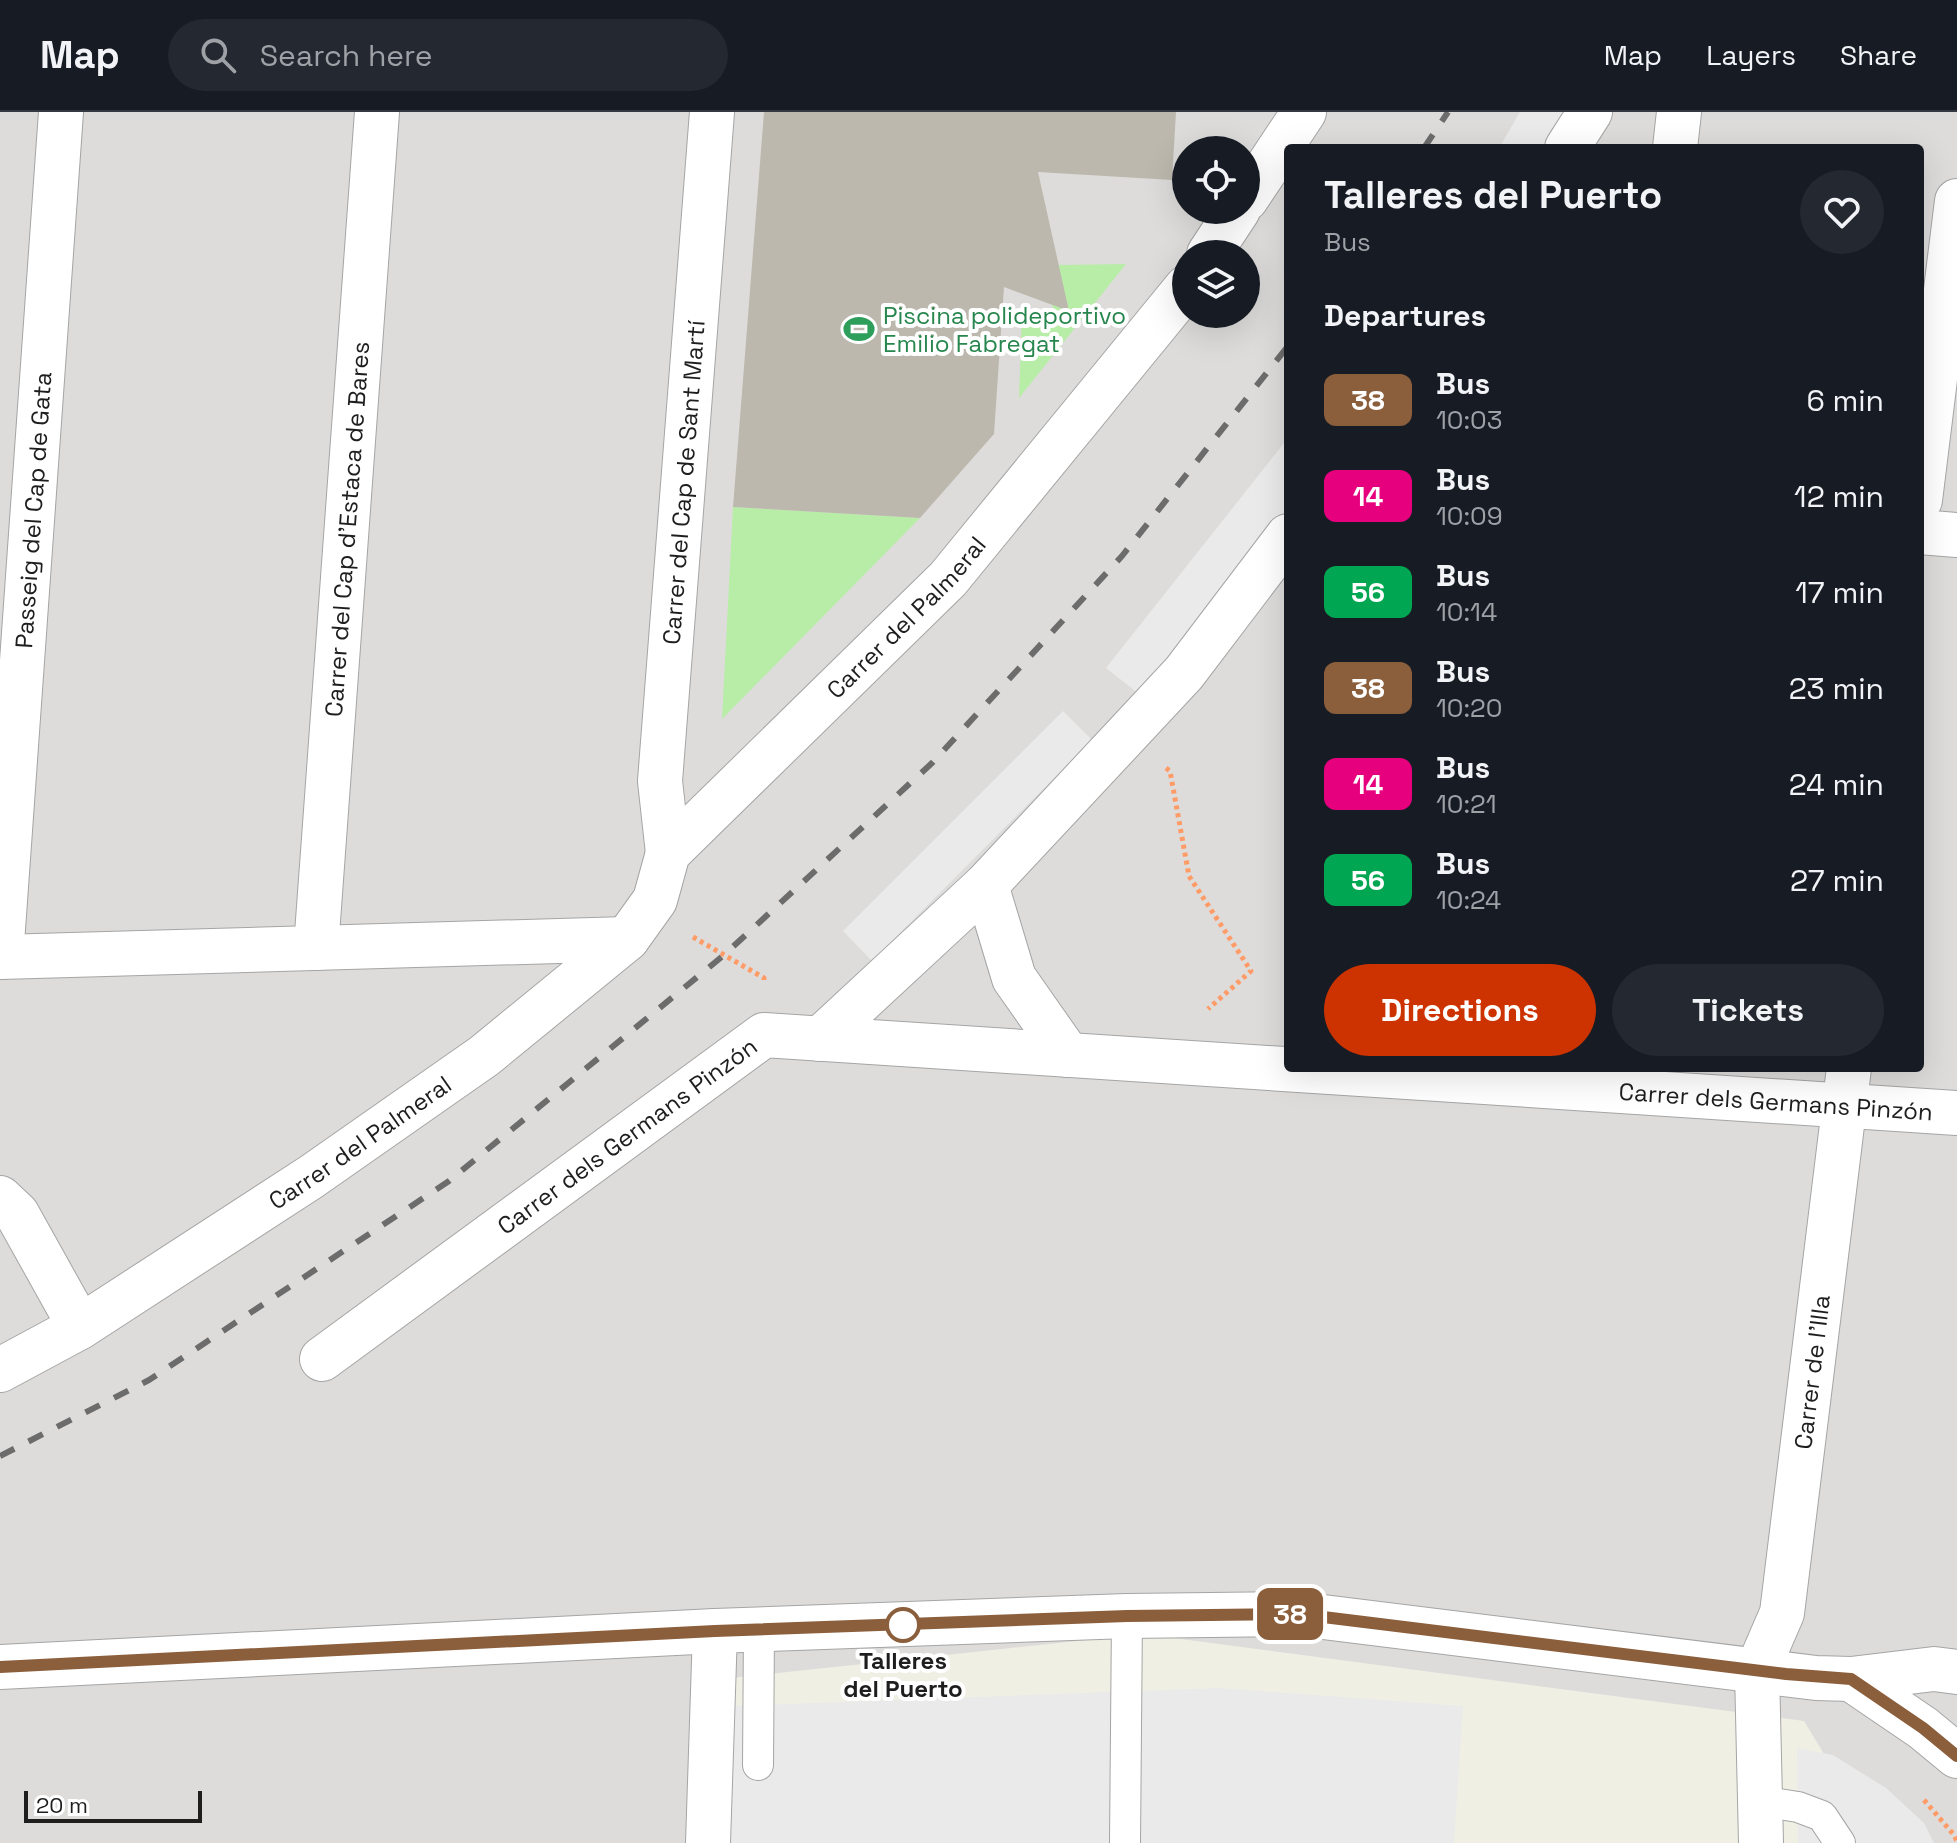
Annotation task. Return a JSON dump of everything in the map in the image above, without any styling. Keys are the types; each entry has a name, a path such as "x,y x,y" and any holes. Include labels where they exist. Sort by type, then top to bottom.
{"street":[{"name":"Passeig del Cap de Gata","path":"1,957 61,112"},
{"name":"Carrer del Cap d'Estaca de Bares","path":"316,948 377,112"},
{"name":"Carrer del Cap de Sant Martí","path":"668,853 660,781 712,112"},
{"path":"1260,178 1304,112"},
{"path":"1570,144 1590,112"},
{"path":"1675,144 1679,112"},
{"path":"1924,468 1957,201"},
{"name":"Carrer del Palmeral","path":"0,1370 80,1327 311,1177 472,1064 627,939 655,900 668,853 948,579 1172,305"},
{"path":"1924,532 1957,535"},
{"path":"820,1039 986,885 1129,732 1184,673 1284,541"},
{"path":"986,885 1014,978 1068,1055"},
{"path":"1,957 627,939"},
{"name":"Carrer dels Germans Pinzón","path":"322,1359 764,1035 1284,1067"},
{"name":"Carrer dels Germans Pinzón","path":"1395,1072 1847,1087 1957,1113"},
{"name":"Carrer de l'Illa","path":"1757,1671 1782,1613 1847,1087"},
{"path":"0,1198 17,1214 80,1327"},
{"path":"0,1667 715,1631 1127,1616 1299,1614 1816,1678 1851,1679 1934,1669 1957,1672"},
{"path":"708,1843 715,1631"},
{"path":"1757,1671 1761,1822"},
{"path":"1851,1679 1923,1728 1957,1756"}],"lane":[{"path":"1125,1843 1127,1616"},
{"path":"758,1765 759,1630"},
{"path":"1761,1822 1798,1807 1822,1816 1840,1843"}],"path":[{"path":"1129,732 1170,771 1189,876 1251,971 1203,1014 1200,1064"},
{"path":"655,900 678,929 764,978 764,1035"}],"shaded area":[{"path":"0,112 1957,112 1957,1843 1878,1843 1804,1721 1143,1634 722,1679 720,1843 0,1843"},
{"path":"1520,112 1569,112 1548,144 1501,144"},
{"path":"1284,443 1284,515 1184,648 1139,694 1106,668"},
{"path":"1063,711 1092,740 872,961 843,931"},
{"path":"1219,1688 1463,1706 1454,1843 723,1843 732,1706"},
{"path":"1797,1748 1833,1755 1886,1788 1924,1823 1934,1843 1798,1843"}],"green space":[{"path":"1126,264 1019,398 1022,312 1057,324 1052,305 1058,265"},
{"path":"733,507 920,518 722,719"}],"building":[{"path":"764,112 1176,112 1175,136 1172,136 1172,180 1038,172 1069,311 1004,287 994,434 920,518 733,507"}],"railway":[{"path":"1427,144 1448,112"},
{"path":"0,1456 149,1380 449,1181 724,955 932,763 1122,556 1284,351"}],"bus line":[{"name":"38","path":"0,1667 715,1631 1127,1616 1299,1614 1816,1678 1851,1679 1923,1728 1957,1756"}],"place":[{"name":"Piscina polideportivo Emilio Fabregat","path":"859,329"},
{"name":"Talleres del Puerto","path":"903,1625"}]}
